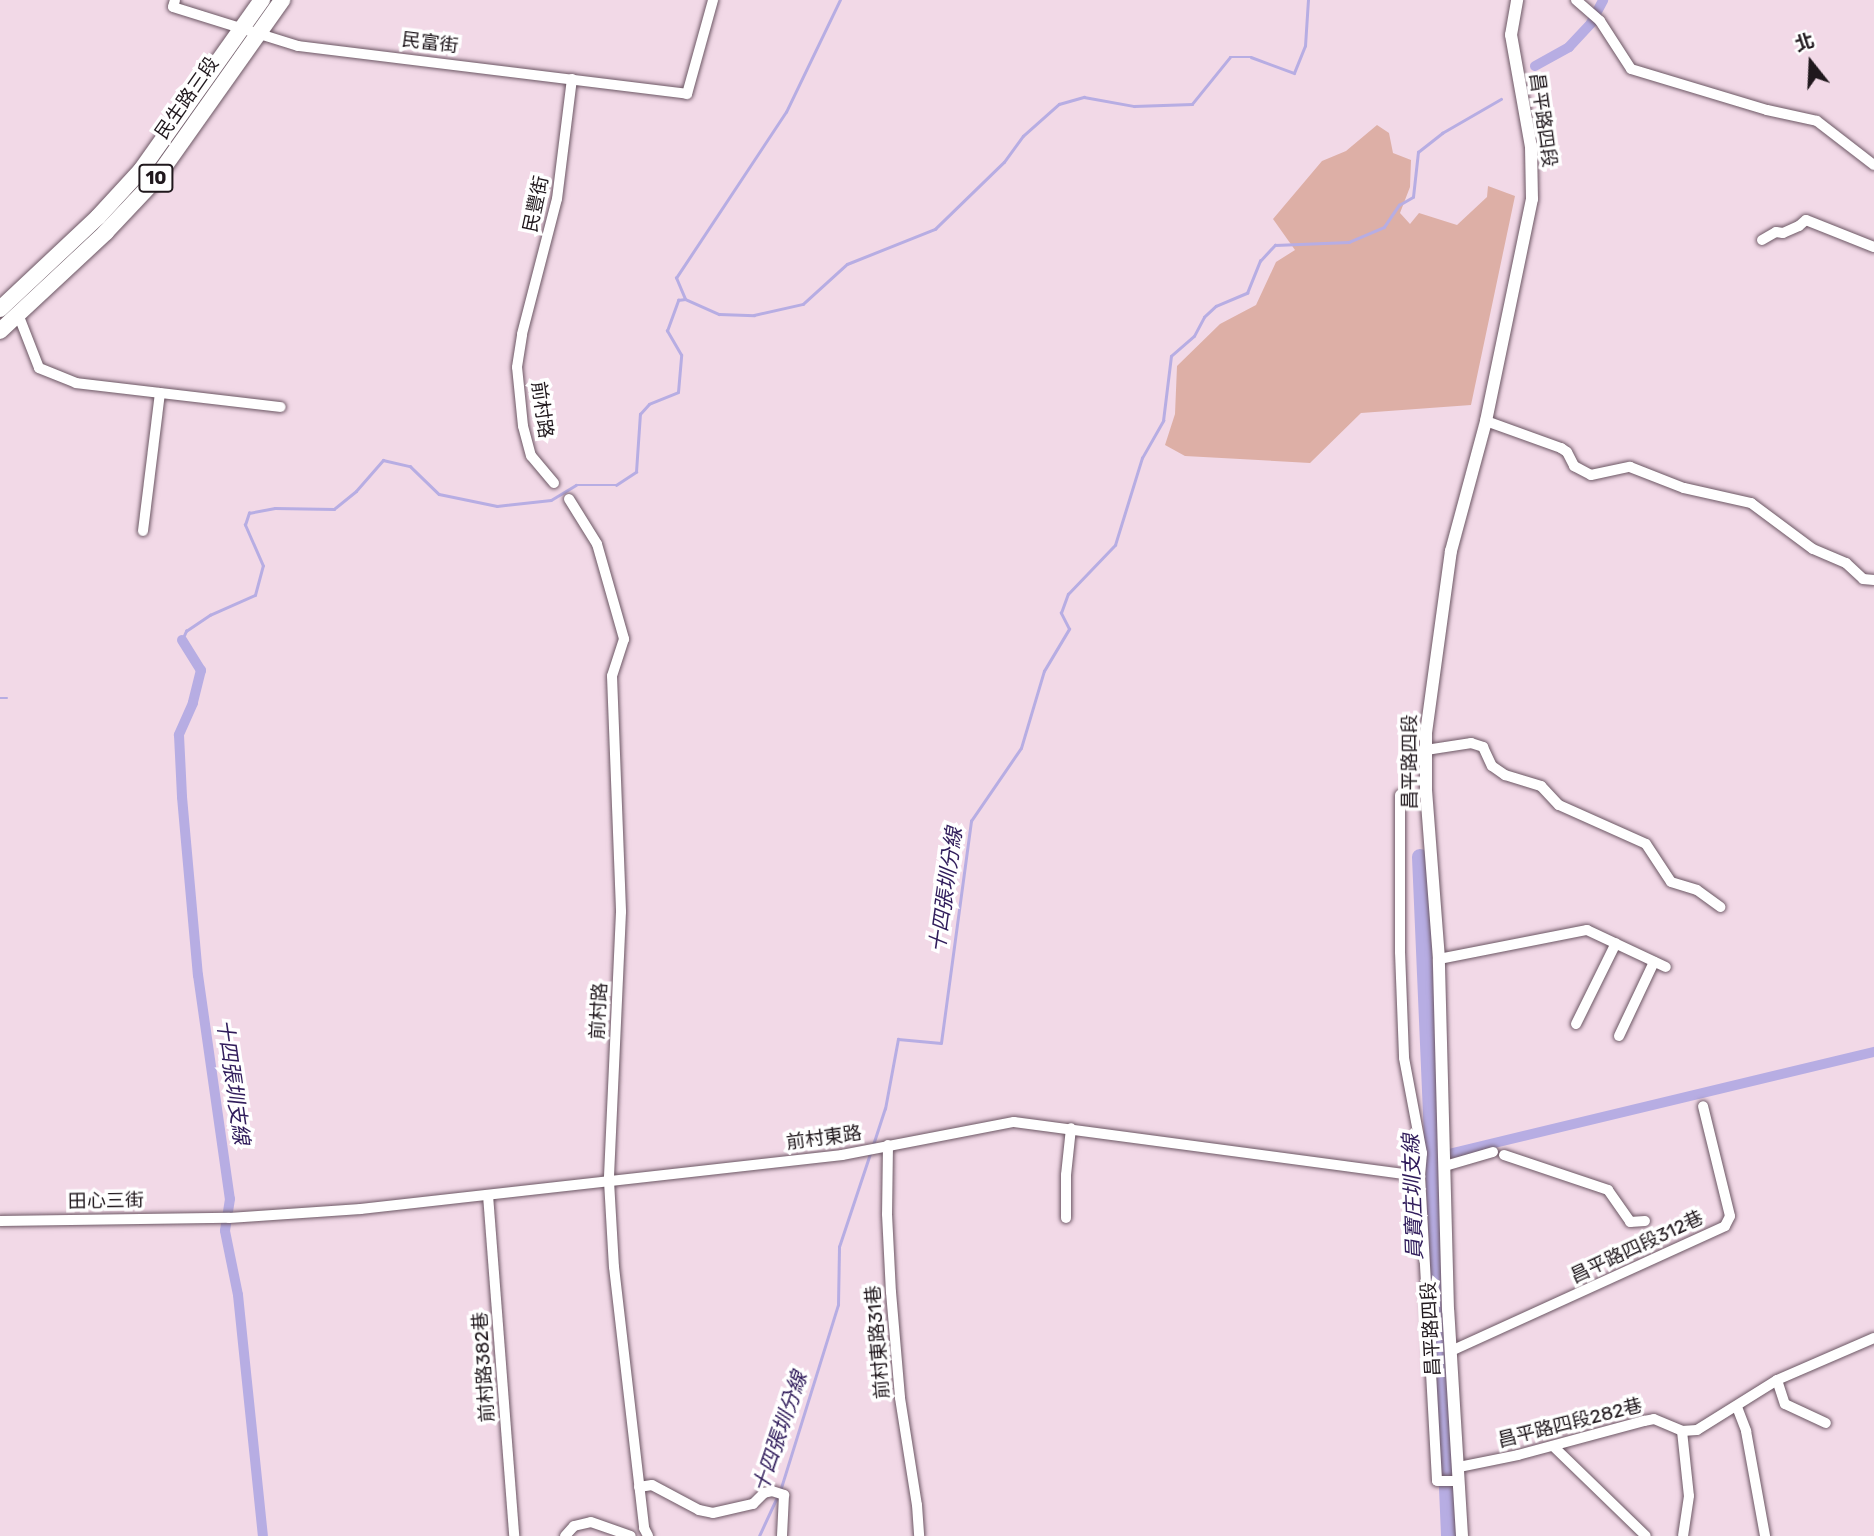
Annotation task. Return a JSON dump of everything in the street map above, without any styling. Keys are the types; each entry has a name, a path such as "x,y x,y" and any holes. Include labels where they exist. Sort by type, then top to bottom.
{"main road":[{"name":"民生路三段","path":"0,331 106,232 154,181 249,32 262,0"},
{"name":"民生路三段","path":"0,308 98,217 141,170 249,32 282,0"}],"street":[{"name":"民富街","path":"174,3 249,32 298,46 687,94 713,0"},
{"name":"昌平路四段","path":"1462,1536 1451,1351 1439,959 1426,789 1426,733 1451,551 1486,421 1532,199 1531,147 1511,34 1517,0"},
{"path":"1576,0 1600,21 1631,69 1767,110 1816,121 1874,165"},
{"name":"民豐街","path":"522,334 557,199 572,79"},
{"path":"1762,240 1776,232 1783,233 1799,226 1806,220 1874,247"},
{"path":"18,314 39,368 76,383 281,407"},
{"name":"前村路","path":"522,334 517,367 523,426 531,456 554,483"},
{"path":"143,531 160,393"},
{"path":"1486,421 1567,452 1574,466 1591,475 1630,467 1684,488 1751,503 1813,549 1846,563 1863,579 1874,580"},
{"name":"前村路","path":"569,499 597,544 624,639 612,677 621,912 609,1181 614,1267 639,1487 648,1536"},
{"path":"1426,750 1471,743 1483,747 1492,766 1505,775 1541,786 1559,805 1646,844 1671,882 1697,890 1720,906"},
{"path":"1400,795 1400,952 1405,1058 1422,1153 1420,1176 1437,1481 1460,1481"},
{"path":"1439,959 1587,930 1666,967"},
{"path":"1576,1024 1616,943"},
{"path":"1619,1036 1654,962"},
{"name":"昌平路四段312巷","path":"1451,1351 1724,1226 1730,1216 1703,1106"},
{"name":"前村東路","path":"229,1218 361,1209 842,1155 1014,1122 1420,1176"},
{"path":"1066,1218 1066,1175 1071,1128"},
{"name":"前村東路31巷","path":"888,1145 887,1214 891,1297 919,1536"},
{"path":"1445,1166 1493,1152"},
{"path":"1504,1155 1608,1190 1630,1222 1645,1221"},
{"name":"前村路382巷","path":"488,1195 514,1536"},
{"name":"田心三街","path":"0,1222 229,1218"},
{"path":"1684,1536 1689,1496 1682,1431 1697,1430 1777,1380 1874,1338"},
{"path":"1777,1380 1785,1404 1826,1423"},
{"path":"1737,1407 1751,1451 1765,1536"},
{"name":"昌平路四段282巷","path":"1459,1467 1654,1419 1682,1431"},
{"path":"1552,1446 1646,1536"},
{"path":"639,1487 652,1485 699,1510 713,1513 753,1504 764,1493 772,1491 784,1495 782,1536"},
{"path":"565,1536 575,1526 591,1522 631,1536"}],"shaded area":[{"path":"1377,125 1389,133 1393,153 1411,160 1410,187 1400,213 1410,224 1419,213 1457,225 1487,197 1488,186 1515,196 1471,405 1361,413 1310,463 1185,456 1165,445 1175,414 1177,366 1220,324 1256,305 1276,262 1295,250 1273,219 1322,161 1346,151"}],"waterway":[{"path":"685,299 676,278 786,112 840,0"},
{"path":"182,640 186,631 210,615 255,595 263,566 245,525 249,513 275,508 334,509 356,491 383,460 410,466 439,494 497,506 551,500 576,485 616,485 636,472 640,414 649,404 678,392 681,355 667,331 678,300 685,299 719,314 754,315 803,304 847,264 935,229 1004,162 1023,136 1059,104 1084,97 1134,106 1192,104 1230,57 1251,57 1294,73 1305,46 1308,0"},
{"path":"1535,66 1569,47 1591,23 1603,0"},
{"name":"十四張圳分線","path":"873,1145 885,1109 898,1039 941,1043 971,821 1021,748 1044,671 1069,629 1061,613 1068,594 1115,545 1142,458 1163,421 1171,356 1194,336 1204,317 1216,306 1247,293 1260,261 1275,245 1349,242 1384,227 1399,205 1413,197 1418,152 1442,133 1501,99"},
{"name":"十四張圳支線","path":"182,640 201,670 193,703 179,735 182,797 198,975 230,1199 225,1231 238,1295 263,1536"},
{"path":"0,698 7,698"},
{"name":"員寶庄圳支線","path":"1420,857 1449,1536"},
{"path":"1432,1158 1874,1052"},
{"name":"十四張圳分線","path":"780,1491 838,1305 839,1247 871,1151"},
{"name":"十四張圳分線","path":"759,1536 777,1497"}]}
